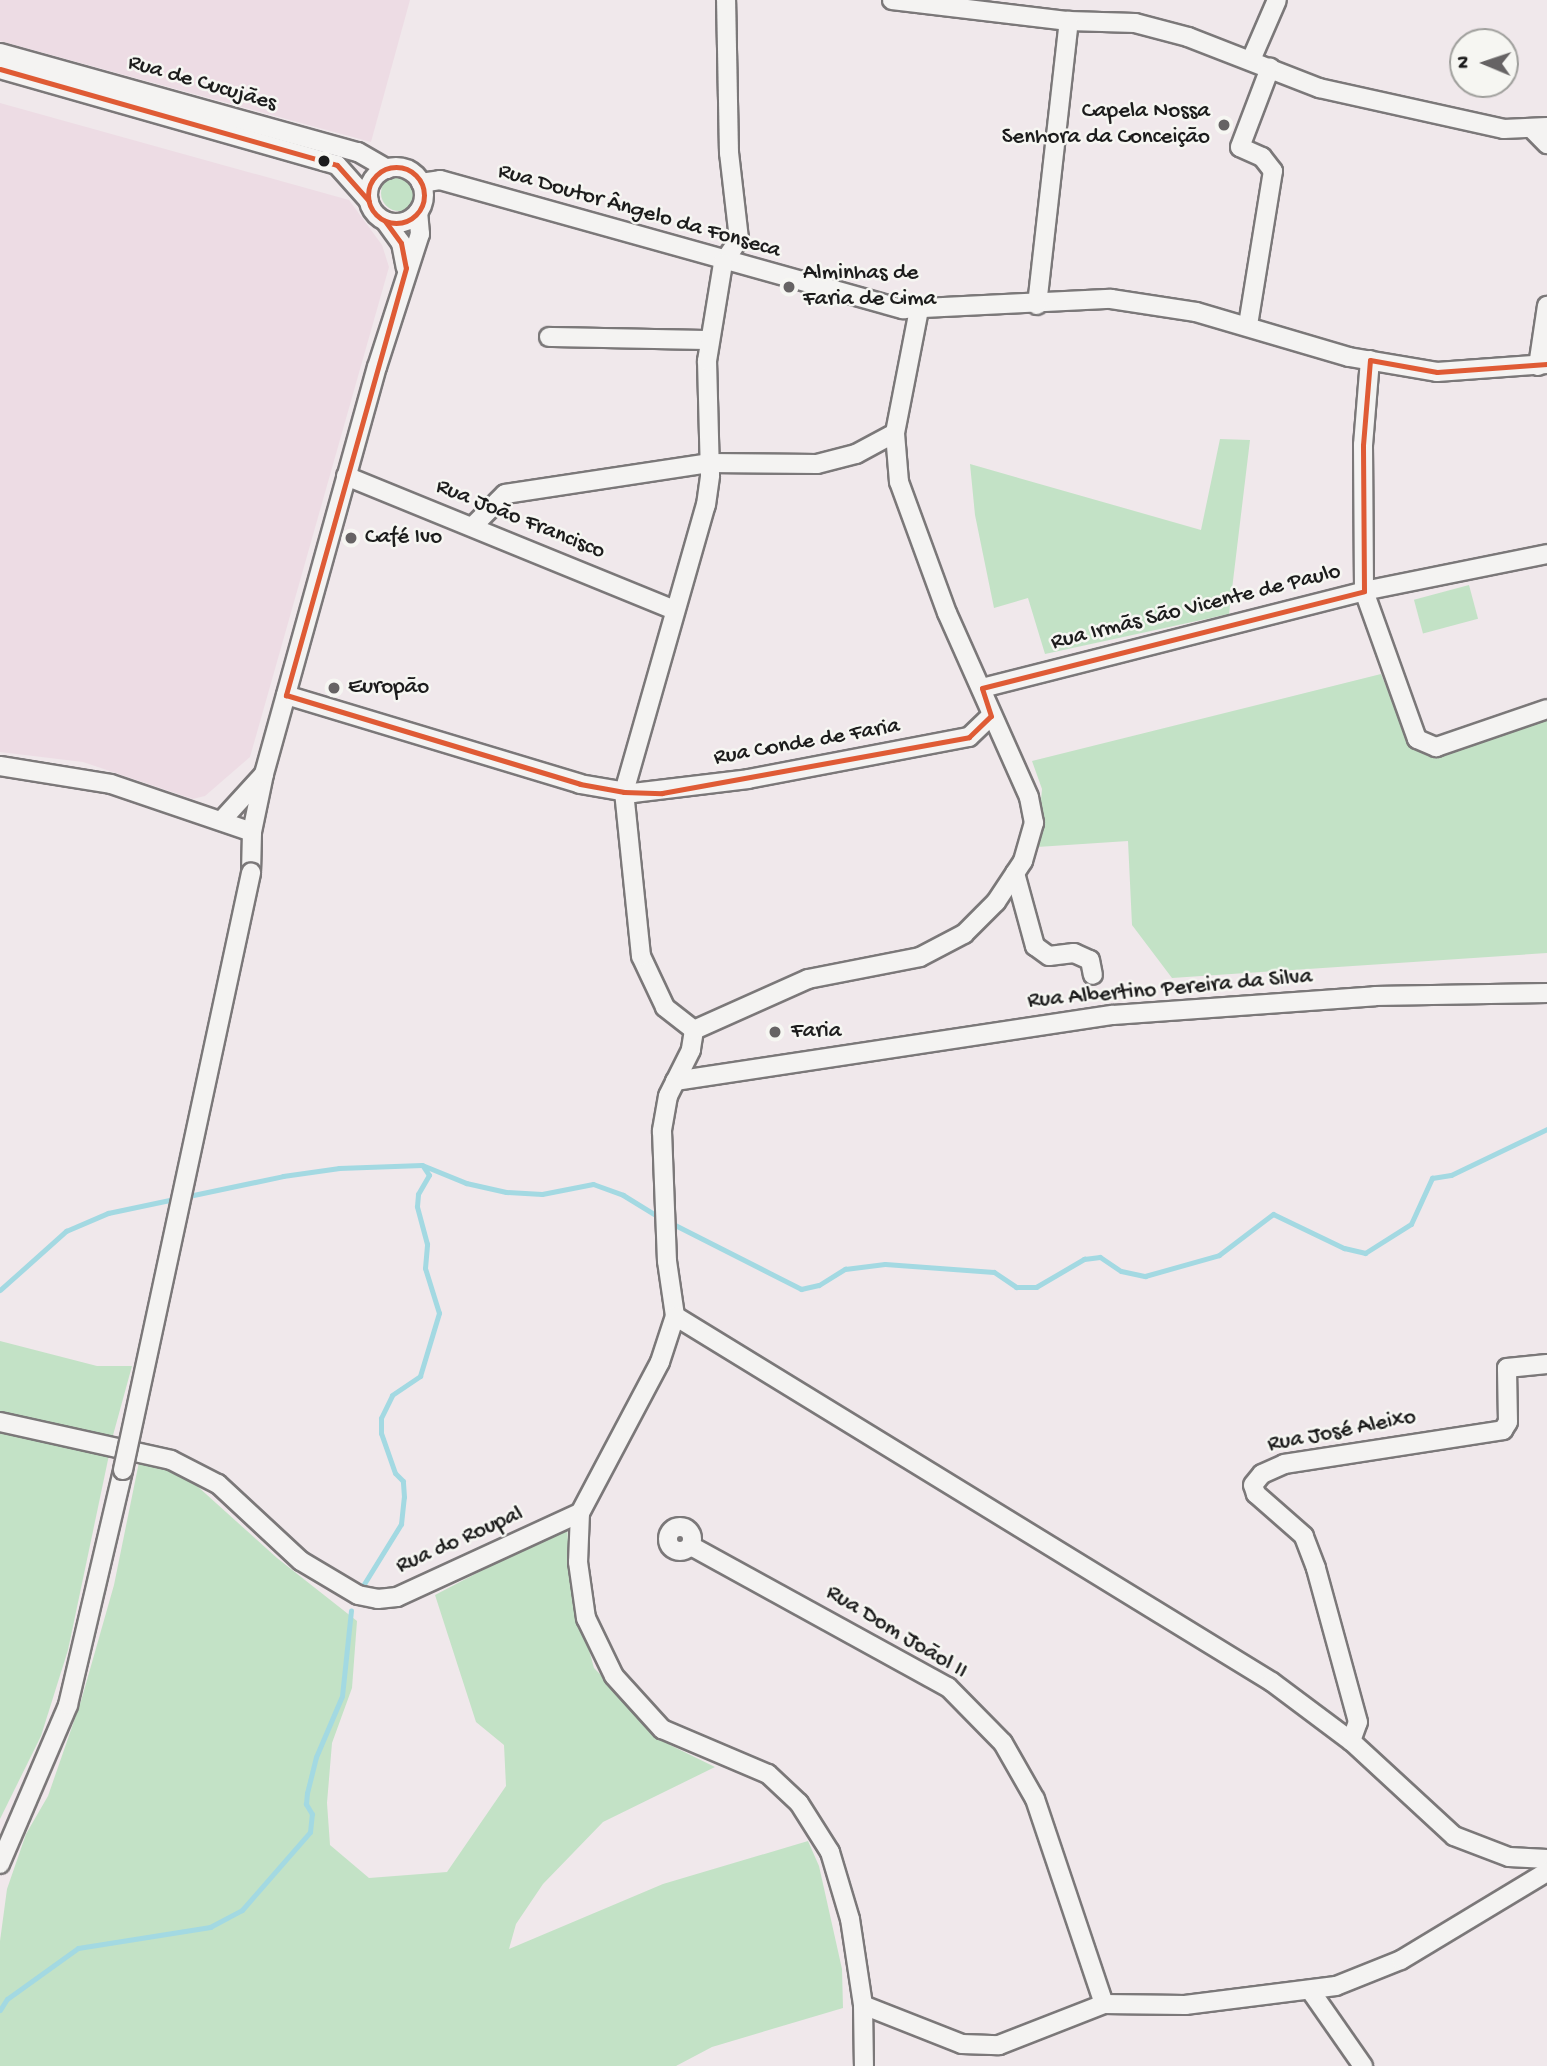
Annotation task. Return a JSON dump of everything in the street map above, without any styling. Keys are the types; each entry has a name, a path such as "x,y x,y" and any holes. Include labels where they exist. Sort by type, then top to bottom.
{"street":[{"path":"694,1030 665,1007 641,956 624,792 706,505 709,463 709,341 723,263 739,239 729,153 726,0"},
{"path":"892,0 1069,21 1135,23 1251,60 1319,88 1504,129 1539,127 1547,144"},
{"path":"1251,60 1277,0"},
{"path":"1037,305 1069,21"},
{"name":"Rua de Cucujães","path":"0,53 358,152 387,169"},
{"path":"1248,325 1273,171 1262,158 1240,147 1270,68"},
{"name":"Rua de Cucujães","path":"0,69 337,164 369,201"},
{"path":"0,1864 3,1848 68,1705 123,1470 251,873 252,832 264,774 406,268 420,234 418,212 424,197 421,183 408,170 387,169 370,184 369,201 401,243 406,268"},
{"name":"Rua Doutor Ângelo da Fonseca","path":"421,183 440,180 723,263 903,309 1037,305 1111,299 1248,325 1370,360 1437,372 1543,365"},
{"path":"386,222 404,222 418,212"},
{"path":"1543,365 1547,306"},
{"path":"694,1030 807,979 920,957 964,934 996,902 1015,873 1034,823 1029,797 1010,749 991,716 982,688 947,613 899,482 895,433 919,309"},
{"path":"549,337 709,341"},
{"path":"1370,360 1363,445 1364,591 1417,739 1436,747 1547,709"},
{"path":"473,526 505,494 709,463 817,464 856,454 895,433"},
{"name":"Rua João Francisco","path":"346,476 675,610"},
{"name":"Rua Irmãs São Vicente de Paulo","path":"982,688 1364,591 1547,554"},
{"name":"Rua Conde de Faria","path":"286,695 580,784 624,792 662,793 969,737 991,716"},
{"path":"0,766 111,784 252,832"},
{"path":"222,820 264,774"},
{"path":"1015,873 1035,946 1049,956 1074,953 1090,960 1093,975"},
{"name":"Rua Albertino Pereira da Silva","path":"675,1081 1113,1015 1375,996 1547,993"},
{"path":"694,1030 691,1050 675,1081 663,1131 666,1250 675,1316 660,1362 580,1513 578,1562 586,1618 614,1676 662,1730 768,1774 799,1803 830,1852 850,1919 863,2005 864,2066"},
{"path":"675,1316 1272,1682 1351,1741 1454,1836 1509,1857 1547,1859"},
{"name":"Rua José Aleixo","path":"1351,1741 1358,1722 1316,1568 1304,1536 1256,1494 1253,1485 1262,1474 1284,1464 1503,1430 1508,1422 1507,1368 1547,1364"},
{"name":"Rua do Roupal","path":"0,1422 172,1461 218,1484 301,1562 358,1595 397,1597 580,1513"},
{"name":"Rua Dom Joãol II","path":"691,1546 948,1687 1003,1743 1035,1799 1104,2004"},
{"path":"863,2005 962,2044 999,2045 1104,2004 1185,2005 1336,1986 1401,1960 1547,1872"},
{"path":"1310,1990 1363,2066"}],"shaded area":[{"path":"0,0 410,0 371,142 0,41"},
{"path":"0,103 349,200 382,245 389,267 250,757 205,796 193,799 83,762 0,752"}],"green space":[{"path":"399,175 412,180 417,193 412,206 399,211 386,206 381,193 386,180"},
{"path":"1220,439 1250,440 1229,614 1045,654 1028,598 994,608 975,515 970,464 1201,530"},
{"path":"1469,585 1478,619 1423,634 1414,600"},
{"path":"1381,674 1411,747 1433,753 1547,715 1547,953 1172,978 1132,925 1128,841 1037,847 1042,789 1032,761"},
{"path":"0,1341 97,1366 132,1366 112,1439 0,1414"},
{"path":"0,1430 109,1455 68,1650 41,1736 0,1819"},
{"path":"139,1462 186,1476 277,1558 357,1621 352,1688 332,1743 327,1803 330,1845 369,1878 447,1872 506,1786 504,1745 476,1722 435,1595 567,1526 571,1585 594,1668 670,1745 715,1767 603,1822 543,1884 516,1924 509,1949 663,1884 808,1841 819,1866 842,1969 843,2008 712,2047 676,2066 0,2066 0,1941 7,1889 26,1834 48,1796 81,1701 114,1585"}],"waterway":[{"path":"671,1223 801,1289 819,1285 845,1269 885,1264 994,1272 1016,1287 1036,1287 1084,1259 1100,1257 1121,1271 1145,1276 1219,1255 1273,1214 1344,1248 1365,1253 1411,1224 1432,1178 1451,1175 1547,1129"},
{"path":"0,1290 66,1231 108,1213 283,1176 339,1168 422,1165 466,1183 506,1192 542,1194 593,1184 623,1195 662,1219"},
{"path":"359,1592 401,1524 403,1481 395,1473 381,1433 381,1418 392,1395 420,1376 439,1313 425,1268 427,1244 417,1206 418,1194 429,1175 423,1166"},
{"path":"0,2010 7,1999 78,1948 210,1927 242,1910 310,1832 312,1814 306,1804 307,1793 316,1757 342,1696 351,1610"}],"transit line":[{"path":"0,69 337,165 369,201"},
{"path":"396,167 407,169 416,175 422,184 424,195 422,206 416,215 407,221 396,223 385,221 376,215 370,206 368,195 370,184 376,175 385,169 396,167"},
{"path":"385,221 401,243 406,268 286,695 580,784 624,792 662,793 969,737 991,716 982,688 1364,591 1363,445 1370,360 1437,372 1547,364"}],"place":[{"name":"Capela Nossa Senhora da Conceição","path":"1224,125"},
{"name":"Alminhas de Faria de Cima","path":"789,287"},
{"name":"Café Ivo","path":"351,538"},
{"name":"Europão","path":"334,688"},
{"name":"Faria","path":"775,1032"}]}
